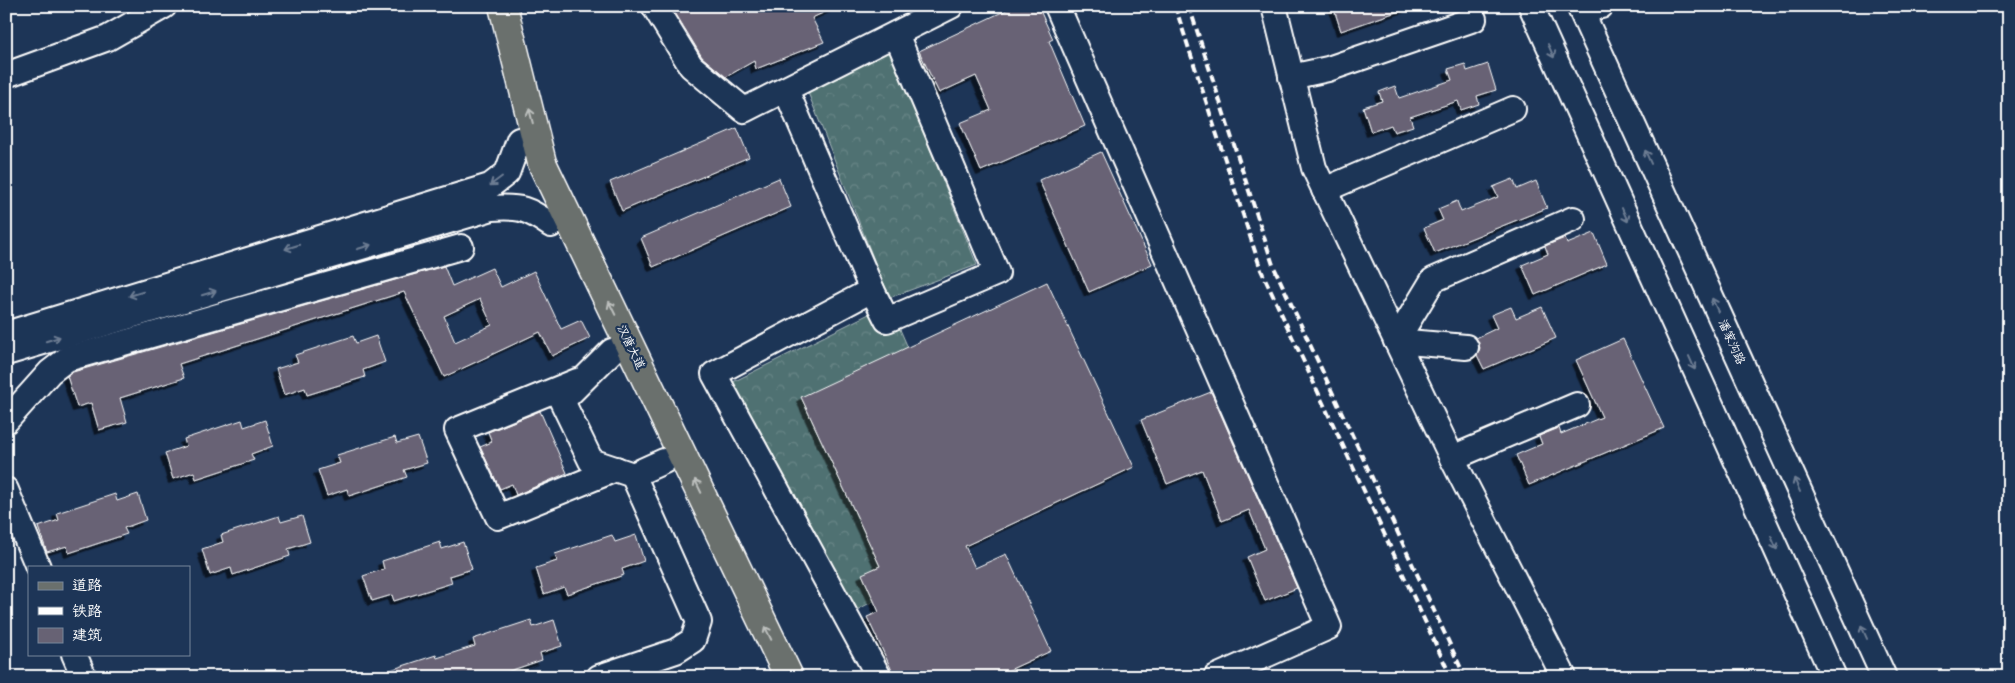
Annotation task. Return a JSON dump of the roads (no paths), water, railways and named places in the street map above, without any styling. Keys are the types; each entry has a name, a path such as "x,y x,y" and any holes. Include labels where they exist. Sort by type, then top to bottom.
{"main road":[{"name":"汉唐大道","path":"484,6 528,177 768,677"},
{"name":"汉唐大道","path":"504,6 542,163 789,677"}],"street":[{"path":"6,75 108,38 164,6"},
{"path":"654,6 691,66 744,110 951,6"},
{"path":"1057,6 1329,627 1216,677"},
{"path":"1274,6 1314,168 1452,458 1564,677"},
{"path":"1531,6 1834,677"},
{"name":"潘家沟路","path":"1587,8 1884,677"},
{"path":"1291,77 1328,70 1474,19"},
{"path":"786,90 872,290 887,320 997,273 896,34"},
{"path":"1324,190 1512,109"},
{"path":"6,334 490,186 507,173 519,140"},
{"path":"6,353 492,208 513,206 531,211 551,225"},
{"path":"1396,341 1433,280 1573,219"},
{"path":"6,421 50,372 67,359 461,246"},
{"path":"872,290 714,374 879,677"},
{"path":"1396,341 1466,347"},
{"path":"598,677 676,651 693,640 699,622 625,472 591,461 562,401 612,351"},
{"path":"584,379 458,430 498,517 625,472 664,461"},
{"path":"1452,458 1577,405"},
{"path":"6,490 38,566"},
{"path":"75,656 84,677"}],"railway":[{"path":"1175,6 1261,270 1451,677"},
{"path":"1189,6 1273,265 1465,677"}]}
